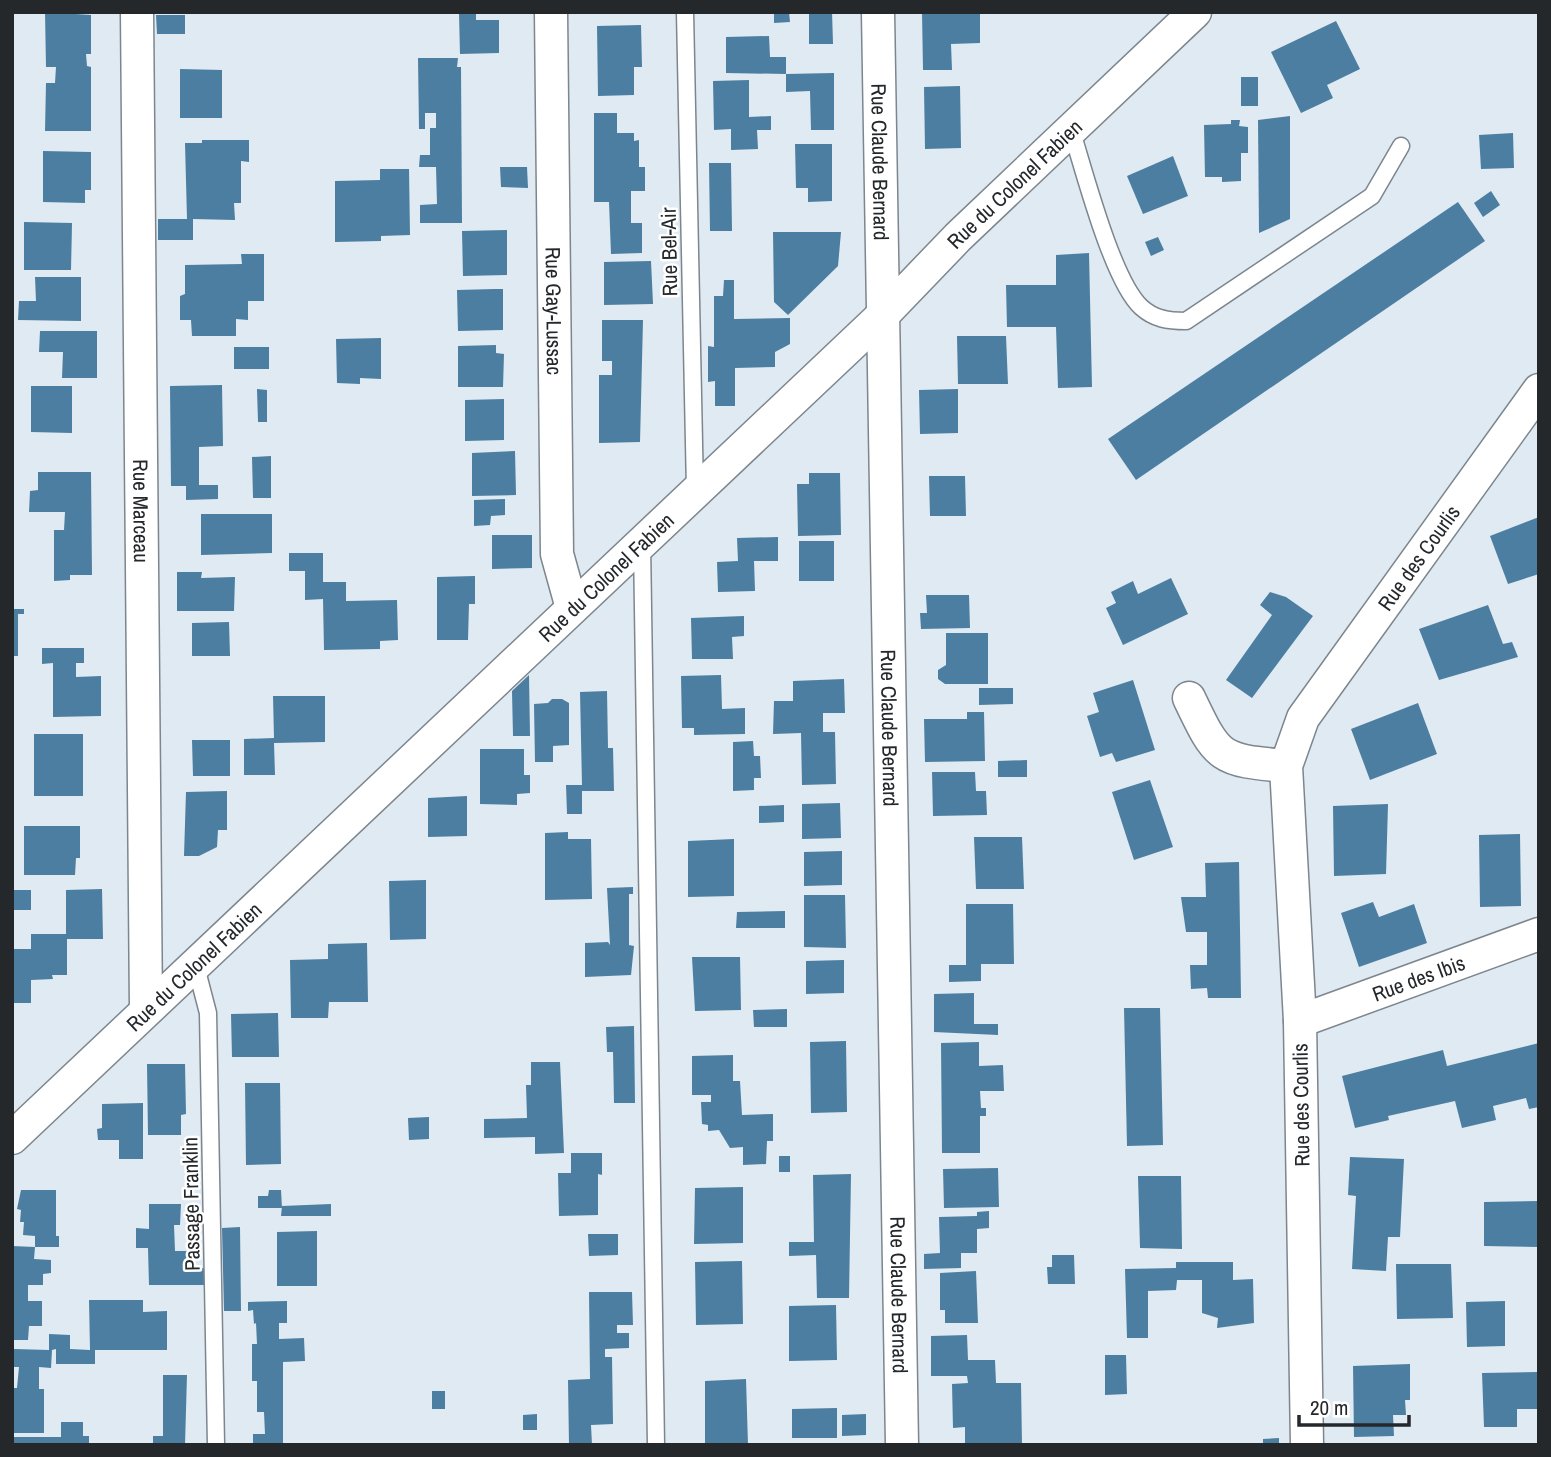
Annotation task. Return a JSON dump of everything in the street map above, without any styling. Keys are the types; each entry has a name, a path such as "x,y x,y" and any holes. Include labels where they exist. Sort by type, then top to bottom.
{"street":[{"name":"Rue Marceau","path":"137,12 146,1010"},
{"name":"Rue Gay-Lussac","path":"551,12 558,554 562,580 572,608"},
{"name":"Rue Claude Bernard","path":"878,12 902,1445"},
{"name":"Rue du Colonel Fabien","path":"12,1138 885,313 958,237 1195,12"},
{"name":"Rue des Courlis","path":"1307,1445 1300,1021 1286,766 1303,718 1539,390"},
{"path":"1189,698 1210,743 1237,761 1286,766"},
{"name":"Rue des Ibis","path":"1300,1021 1539,934"}],"lane":[{"name":"Rue Bel-Air","path":"685,12 695,491"},
{"path":"1071,129 1122,278 1140,306 1161,320 1186,321 1372,196 1401,146"},
{"path":"642,541 656,1445"},
{"name":"Passage Franklin","path":"195,964 208,1013 216,1445"}],"building":[{"path":"45,12 91,15 91,54 86,54 87,66 91,67 91,131 45,131 46,83 55,83 56,67 46,67"},
{"path":"774,12 789,12 790,22 774,23"},
{"path":"809,12 832,12 833,44 809,44"},
{"path":"922,12 980,12 980,43 951,44 952,70 923,70"},
{"path":"459,13 476,14 476,20 499,20 499,53 460,54"},
{"path":"156,15 185,15 185,34 157,34"},
{"path":"1336,21 1360,69 1327,85 1333,98 1301,113 1271,52"},
{"path":"641,25 642,67 634,67 634,95 598,96 597,26"},
{"path":"769,36 770,57 786,57 786,74 726,73 726,37"},
{"path":"418,58 458,58 457,67 461,67 462,223 420,223 420,205 437,204 436,167 419,167 420,155 430,155 430,128 436,128 436,113 425,113 425,129 419,129"},
{"path":"180,69 222,70 222,118 180,118"},
{"path":"834,73 834,130 811,130 810,91 786,92 786,74"},
{"path":"1241,77 1258,77 1258,106 1241,106"},
{"path":"749,80 749,117 771,116 771,130 757,130 758,149 731,150 731,129 714,130 713,81"},
{"path":"960,86 961,148 925,149 924,87"},
{"path":"594,113 617,113 617,133 634,133 634,141 639,140 639,167 645,167 645,191 631,191 631,223 642,223 642,253 611,254 609,202 594,202"},
{"path":"1290,116 1290,219 1259,233 1258,120"},
{"path":"1231,120 1240,120 1239,126 1248,127 1248,153 1241,153 1241,181 1222,182 1222,177 1205,177 1204,125 1231,124"},
{"path":"1513,133 1514,168 1481,169 1479,135"},
{"path":"202,140 249,140 249,162 241,161 241,203 234,203 235,220 193,219 193,240 158,240 158,219 187,219 185,143 202,143"},
{"path":"795,144 832,144 832,201 808,202 808,188 796,188"},
{"path":"43,151 91,152 91,190 85,190 85,203 43,202"},
{"path":"1173,156 1188,196 1143,214 1127,176"},
{"path":"709,163 731,163 732,231 710,231"},
{"path":"500,167 527,167 528,188 501,187"},
{"path":"380,169 409,169 410,235 381,236 381,241 335,242 335,181 380,180"},
{"path":"1491,191 1500,205 1483,217 1474,203"},
{"path":"1458,202 1485,241 1136,480 1108,439"},
{"path":"24,222 72,223 71,270 24,270"},
{"path":"507,230 507,275 463,276 462,231"},
{"path":"773,232 841,232 838,266 788,315 774,302"},
{"path":"1158,237 1164,250 1151,256 1145,242"},
{"path":"1089,253 1092,387 1058,388 1056,327 1007,327 1006,285 1056,285 1056,255"},
{"path":"241,254 264,254 264,301 248,301 248,320 236,319 236,336 192,336 191,320 180,320 180,296 185,294 185,265 242,264"},
{"path":"651,261 653,304 604,305 604,262"},
{"path":"35,277 81,277 81,321 18,320 19,301 36,301"},
{"path":"724,280 734,280 734,319 790,318 790,344 775,352 775,367 735,368 735,406 715,406 715,381 708,382 708,346 714,347 714,296 723,296"},
{"path":"503,289 503,330 458,331 457,290"},
{"path":"602,320 643,320 640,442 599,443 599,375 612,375 612,361 602,361"},
{"path":"40,331 97,331 97,378 62,378 63,352 39,352"},
{"path":"957,336 1006,336 1008,384 958,384"},
{"path":"381,338 381,379 360,378 360,384 337,383 336,339"},
{"path":"496,345 496,353 504,354 503,387 458,387 458,346"},
{"path":"234,347 269,347 269,369 234,369"},
{"path":"222,385 223,446 199,447 199,485 218,485 218,499 186,500 186,486 171,486 170,386"},
{"path":"31,386 72,386 72,433 31,432"},
{"path":"257,389 267,390 267,422 258,422"},
{"path":"958,389 958,433 920,434 919,390"},
{"path":"504,399 504,440 465,441 465,400"},
{"path":"515,451 516,495 472,496 472,453"},
{"path":"271,456 271,498 253,498 252,457"},
{"path":"38,472 91,472 92,575 70,575 70,580 54,581 54,530 64,530 65,512 29,512 30,491 38,490"},
{"path":"809,473 840,473 841,535 798,536 797,484 809,484"},
{"path":"929,476 965,476 966,516 930,516"},
{"path":"505,499 505,515 491,516 490,525 474,526 474,500"},
{"path":"201,514 272,514 272,553 201,555"},
{"path":"1539,517 1539,574 1508,584 1490,536"},
{"path":"492,535 532,535 532,568 492,569"},
{"path":"778,537 778,561 754,561 755,591 718,592 717,562 738,561 737,538"},
{"path":"799,541 834,541 834,581 799,581"},
{"path":"289,553 323,553 323,582 346,582 346,601 397,600 398,640 380,641 380,649 324,650 323,599 305,600 305,571 289,571"},
{"path":"177,572 202,572 201,578 235,577 234,611 177,611"},
{"path":"475,576 475,604 469,604 468,640 437,640 437,577"},
{"path":"1171,578 1188,614 1123,645 1106,608 1116,603 1111,592 1133,581 1138,594"},
{"path":"1270,592 1286,597 1313,616 1252,698 1226,680 1272,615 1260,605"},
{"path":"926,595 969,595 970,628 921,629 920,613 927,613"},
{"path":"1488,605 1503,644 1512,642 1518,657 1439,680 1419,629"},
{"path":"12,609 24,609 24,614 18,614 18,656 12,656"},
{"path":"744,616 744,636 732,637 733,659 692,659 691,618"},
{"path":"229,622 230,656 192,656 192,623"},
{"path":"946,633 988,633 988,684 945,684 938,679 938,670 946,665"},
{"path":"42,648 84,648 84,663 76,663 76,677 101,676 101,716 53,717 53,663 42,664"},
{"path":"529,675 530,736 513,736 512,691"},
{"path":"721,675 722,709 745,708 745,734 694,735 694,728 682,728 681,676"},
{"path":"844,679 845,713 823,713 823,732 835,732 836,784 802,785 801,733 773,734 774,701 793,701 793,681"},
{"path":"1133,680 1155,750 1116,762 1112,753 1100,757 1087,716 1099,712 1093,693"},
{"path":"979,688 1013,688 1013,704 979,705"},
{"path":"607,691 608,748 613,748 614,791 582,791 582,814 567,814 566,785 582,785 580,692"},
{"path":"273,696 325,696 325,742 274,743 275,775 244,775 244,739 274,738"},
{"path":"552,699 562,699 569,703 569,745 553,746 553,762 535,762 534,704 548,703"},
{"path":"1418,703 1437,754 1370,780 1351,729"},
{"path":"967,712 984,712 985,761 925,762 924,719 967,719"},
{"path":"34,734 83,734 83,796 34,796"},
{"path":"192,740 230,740 230,776 193,776"},
{"path":"753,741 754,756 760,756 761,778 754,778 754,790 733,791 733,742"},
{"path":"480,749 524,749 524,775 530,775 530,793 517,794 517,805 480,804"},
{"path":"1027,760 1027,777 998,777 998,761"},
{"path":"932,772 975,772 976,791 986,791 987,815 933,816"},
{"path":"1150,780 1173,847 1134,860 1112,792"},
{"path":"227,791 227,830 218,830 217,847 199,856 184,856 186,792"},
{"path":"467,796 467,836 428,837 428,798"},
{"path":"840,803 841,838 802,839 802,804"},
{"path":"1388,804 1386,874 1334,876 1333,806"},
{"path":"784,805 784,822 759,823 759,806"},
{"path":"24,826 80,826 80,858 76,858 75,875 24,875"},
{"path":"568,832 568,839 591,839 592,899 545,900 545,833"},
{"path":"1520,834 1521,906 1480,907 1479,835"},
{"path":"974,837 1022,837 1024,889 976,889"},
{"path":"734,839 734,896 688,897 688,841"},
{"path":"842,851 842,885 804,886 804,852"},
{"path":"1239,862 1241,998 1208,998 1207,988 1191,989 1190,965 1207,965 1207,932 1186,932 1181,897 1206,897 1205,863"},
{"path":"426,880 426,939 390,940 389,881"},
{"path":"633,887 633,894 629,894 629,945 634,946 631,975 585,977 585,943 608,942 610,945 607,888"},
{"path":"102,889 103,939 67,939 67,975 31,980 31,1003 12,1003 12,949 31,949 31,934 66,934 66,890"},
{"path":"12,890 31,890 31,910 12,910"},
{"path":"804,895 845,895 846,948 804,947"},
{"path":"1373,902 1379,917 1414,904 1427,943 1359,967 1341,913"},
{"path":"966,904 1013,904 1014,964 981,964 981,981 949,982 949,965 966,965"},
{"path":"785,911 785,928 736,928 737,912"},
{"path":"367,943 368,1002 329,1002 328,1018 291,1018 290,960 328,959 328,944"},
{"path":"692,957 740,957 741,1010 695,1011"},
{"path":"844,960 844,993 806,994 806,961"},
{"path":"974,993 974,1024 998,1024 998,1035 934,1032 934,994"},
{"path":"1124,1008 1160,1008 1163,1145 1127,1146"},
{"path":"787,1009 787,1027 754,1027 753,1010"},
{"path":"278,1013 279,1057 232,1057 231,1014"},
{"path":"634,1026 635,1103 614,1103 613,1052 607,1052 606,1027"},
{"path":"846,1041 847,1112 811,1113 810,1042"},
{"path":"979,1042 979,1066 1003,1065 1004,1091 980,1091 981,1108 986,1108 986,1116 980,1116 980,1153 942,1153 941,1043"},
{"path":"1539,1043 1539,1107 1529,1109 1526,1098 1493,1106 1496,1120 1462,1128 1455,1101 1388,1116 1389,1120 1355,1128 1342,1076 1443,1050 1447,1066"},
{"path":"733,1055 733,1081 740,1081 742,1115 773,1114 773,1141 767,1141 766,1164 743,1165 743,1147 730,1148 719,1130 708,1131 708,1125 702,1124 701,1102 711,1102 711,1095 692,1095 692,1056"},
{"path":"531,1062 560,1062 564,1153 535,1154 535,1137 484,1138 484,1119 527,1118 526,1085 531,1085"},
{"path":"147,1064 185,1064 186,1114 181,1115 181,1135 148,1135"},
{"path":"245,1083 280,1083 281,1164 246,1165"},
{"path":"143,1103 143,1159 119,1159 119,1140 98,1140 97,1129 102,1128 102,1104"},
{"path":"429,1117 429,1139 409,1140 408,1118"},
{"path":"571,1153 602,1153 602,1175 598,1174 598,1215 559,1216 558,1173 571,1173"},
{"path":"779,1156 790,1156 790,1172 779,1172"},
{"path":"1350,1157 1404,1159 1400,1237 1388,1237 1386,1271 1352,1269 1356,1196 1348,1195"},
{"path":"998,1168 999,1207 944,1208 943,1169"},
{"path":"851,1174 849,1298 817,1298 816,1255 789,1256 789,1242 814,1242 813,1175"},
{"path":"1138,1176 1181,1176 1182,1249 1140,1248"},
{"path":"743,1187 743,1243 694,1244 695,1188"},
{"path":"21,1190 56,1190 56,1236 59,1236 59,1247 35,1247 35,1236 23,1235 24,1222 20,1222 21,1210 17,1209"},
{"path":"269,1190 281,1190 282,1208 258,1208 258,1196 268,1196"},
{"path":"1539,1201 1539,1247 1484,1246 1484,1202"},
{"path":"149,1204 181,1204 180,1225 174,1225 175,1251 190,1251 191,1268 206,1268 207,1285 149,1285 148,1248 136,1248 136,1228 149,1229"},
{"path":"331,1204 331,1216 281,1216 282,1206"},
{"path":"989,1211 989,1228 977,1229 977,1253 961,1253 961,1268 924,1269 924,1254 940,1253 939,1217 977,1216 977,1212"},
{"path":"240,1227 241,1311 224,1311 222,1228"},
{"path":"317,1231 317,1286 277,1286 277,1232"},
{"path":"588,1234 618,1234 618,1255 589,1256"},
{"path":"12,1246 35,1247 34,1259 51,1260 51,1273 43,1274 43,1285 28,1285 28,1301 42,1301 42,1326 29,1326 28,1340 12,1340"},
{"path":"1052,1255 1074,1255 1075,1284 1048,1284 1047,1267 1052,1267"},
{"path":"742,1261 743,1324 696,1325 695,1262"},
{"path":"1176,1262 1233,1262 1233,1280 1253,1279 1254,1323 1217,1328 1218,1318 1202,1313 1202,1280 1177,1280 1176,1290 1148,1291 1148,1338 1127,1338 1125,1269 1176,1268"},
{"path":"1396,1264 1451,1264 1453,1318 1397,1319"},
{"path":"976,1271 978,1323 945,1323 945,1310 940,1310 940,1273"},
{"path":"589,1292 632,1292 633,1325 617,1325 617,1333 629,1333 629,1348 605,1349 605,1357 612,1357 613,1424 591,1425 592,1445 569,1445 568,1380 590,1379"},
{"path":"89,1300 143,1300 143,1312 167,1311 167,1350 95,1350 95,1364 56,1364 56,1349 52,1350 51,1368 39,1367 39,1389 44,1389 44,1433 12,1433 12,1388 17,1388 19,1367 14,1367 14,1349 49,1350 49,1334 70,1335 70,1349 90,1350"},
{"path":"287,1301 287,1323 279,1323 279,1339 304,1338 305,1361 283,1362 283,1445 253,1445 253,1434 265,1434 264,1412 257,1412 257,1381 252,1381 252,1344 257,1344 256,1323 254,1324 253,1310 248,1311 248,1302"},
{"path":"1505,1301 1505,1346 1467,1347 1466,1302"},
{"path":"836,1305 837,1360 789,1361 789,1306"},
{"path":"967,1335 968,1360 995,1360 996,1383 1021,1383 1022,1445 965,1445 965,1427 953,1428 952,1384 968,1383 967,1376 931,1376 931,1336"},
{"path":"1105,1355 1126,1355 1127,1394 1105,1395"},
{"path":"1410,1364 1410,1400 1405,1400 1406,1415 1393,1415 1394,1436 1354,1437 1353,1366"},
{"path":"1538,1372 1538,1409 1517,1409 1517,1427 1484,1427 1482,1373"},
{"path":"163,1375 187,1375 185,1445 153,1445 153,1436 163,1436"},
{"path":"746,1379 748,1445 705,1445 705,1381"},
{"path":"432,1391 445,1391 445,1409 432,1409"},
{"path":"837,1408 837,1438 792,1438 792,1409"},
{"path":"537,1414 537,1430 523,1430 523,1415"},
{"path":"866,1414 866,1435 842,1436 842,1415"},
{"path":"61,1422 83,1422 83,1436 89,1436 89,1445 12,1445 12,1437 61,1437"},
{"path":"1279,1438 1279,1445 1263,1445 1263,1439"}]}
